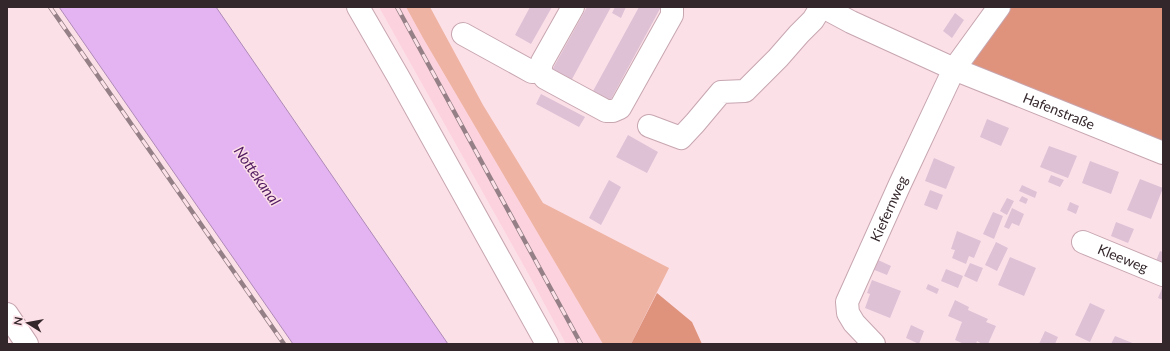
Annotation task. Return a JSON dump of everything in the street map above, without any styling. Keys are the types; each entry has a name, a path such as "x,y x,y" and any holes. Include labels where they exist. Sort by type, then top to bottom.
{"street":[{"path":"358,7 547,344"},
{"path":"573,7 542,62 540,71 544,78 606,111 613,111 620,108 672,15 672,7"},
{"path":"649,126 681,138 721,92 745,91 813,20 822,7"},
{"name":"Hafenstraße","path":"822,7 851,22 954,69 1163,153"},
{"path":"954,69 999,7"},
{"path":"463,34 532,72 540,71"},
{"name":"Kiefernweg","path":"874,344 854,323 848,313 847,302 954,69"},
{"name":"Kleeweg","path":"1083,242 1163,275"},
{"path":"7,314 27,344"}],"shaded area":[{"path":"379,7 406,7 603,344 566,344"},
{"path":"406,7 430,7 483,105 543,203 669,268 631,344 603,344"},
{"path":"1012,7 1163,7 1163,144 972,64"},
{"path":"657,293 692,322 702,344 631,344"}],"water":[{"name":"Nottekanal","path":"59,7 216,7 448,344 293,344"}],"building":[{"path":"530,7 552,7 531,44 515,35"},
{"path":"587,7 611,7 571,81 552,70"},
{"path":"615,7 626,7 621,18 612,13"},
{"path":"639,7 661,7 610,101 593,91"},
{"path":"955,13 964,20 952,38 943,31"},
{"path":"541,94 585,117 579,127 536,104"},
{"path":"987,119 1009,128 1001,146 980,137"},
{"path":"628,135 658,152 647,173 616,157"},
{"path":"1049,146 1077,156 1068,178 1040,167"},
{"path":"934,158 955,167 946,189 925,181"},
{"path":"1090,161 1119,172 1111,194 1082,183"},
{"path":"1051,175 1064,180 1060,187 1048,182"},
{"path":"1140,179 1163,188 1151,219 1127,210"},
{"path":"609,180 621,187 601,225 589,218"},
{"path":"1022,185 1037,192 1035,198 1019,191"},
{"path":"930,190 943,195 937,210 924,205"},
{"path":"1022,196 1028,199 1026,204 1019,201"},
{"path":"1007,198 1014,201 1007,215 1000,211"},
{"path":"1070,202 1079,206 1076,214 1067,210"},
{"path":"1012,208 1024,214 1019,226 1012,223 1009,229 1004,227"},
{"path":"993,212 1003,216 994,239 983,234"},
{"path":"1116,222 1134,229 1128,243 1111,236"},
{"path":"957,231 981,241 974,258 969,256 966,264 952,258 955,250 951,249"},
{"path":"996,242 1008,248 997,271 985,265"},
{"path":"1160,251 1163,252 1163,270 1154,266"},
{"path":"1010,257 1036,268 1024,296 998,285"},
{"path":"876,259 891,266 887,275 872,269"},
{"path":"970,263 983,268 977,282 964,276"},
{"path":"946,269 963,276 958,288 941,281"},
{"path":"872,280 901,291 890,318 865,308 870,294 867,293"},
{"path":"928,284 939,289 937,294 926,289"},
{"path":"1163,286 1163,300 1158,298"},
{"path":"955,300 969,307 968,310 988,319 986,322 996,326 988,344 982,344 977,341 976,344 964,344 955,340 962,322 948,316"},
{"path":"1090,303 1105,310 1090,342 1075,335"},
{"path":"911,325 924,331 919,344 906,338"},
{"path":"1045,331 1058,337 1055,344 1039,344"},
{"path":"1115,336 1135,344 1111,344"}],"railway":[{"path":"50,7 284,344"},
{"path":"397,7 581,344"}]}
